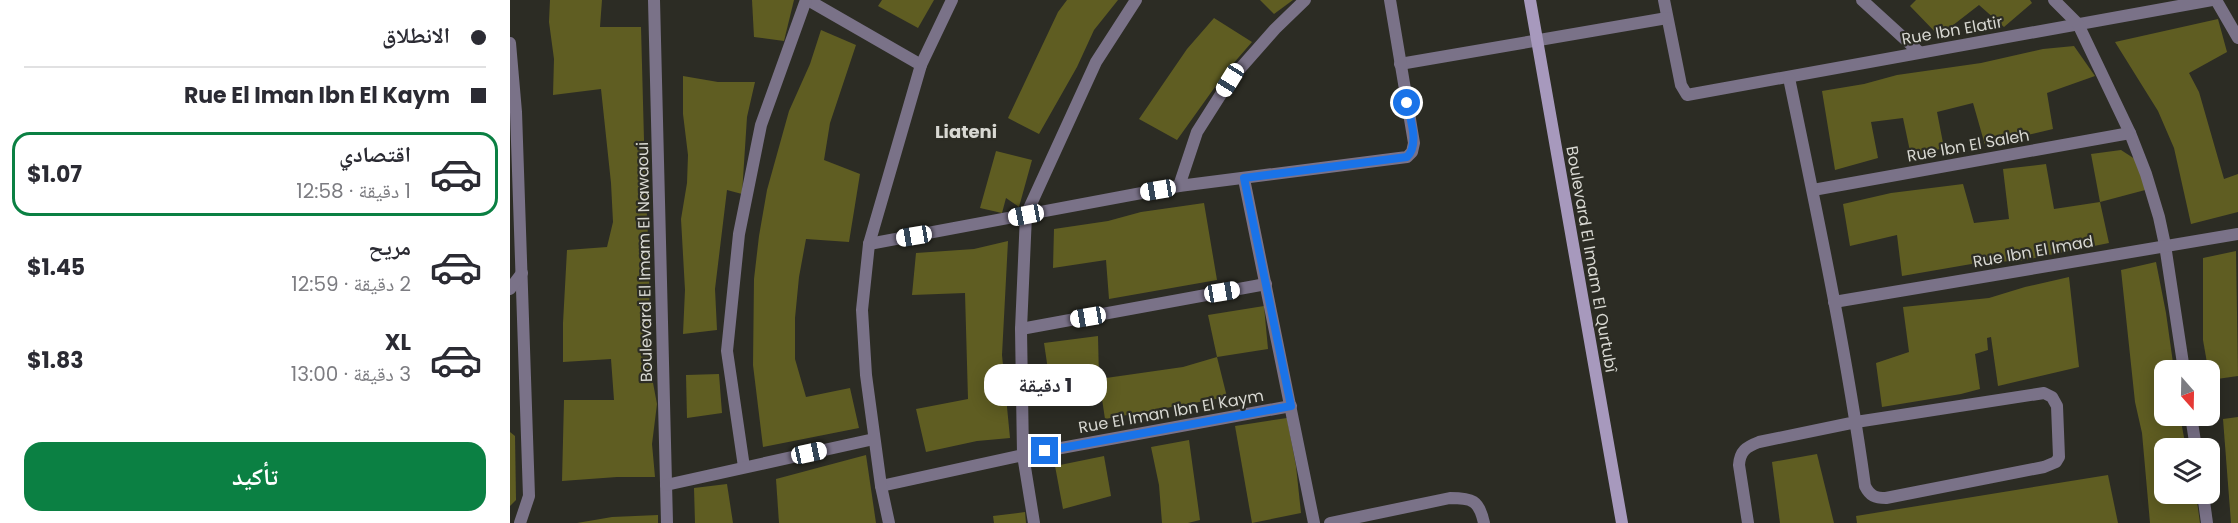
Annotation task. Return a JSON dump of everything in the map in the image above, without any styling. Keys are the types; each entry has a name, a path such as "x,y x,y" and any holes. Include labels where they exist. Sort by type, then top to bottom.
{"street":[{"name":"Boulevard El Imam El Nawaoui","path":"654,0 667,523"},
{"path":"744,467 727,351 739,234 761,125 807,0 921,65"},
{"path":"889,523 881,486 866,375 862,310 869,244 921,65 952,0"},
{"path":"1034,523 1023,455 1021,329 1026,215 1095,62 1136,0"},
{"path":"1179,186 1197,132 1230,80 1275,29 1305,0"},
{"path":"869,244 1179,186 1407,157 1412,152 1414,142 1390,0"},
{"name":"Boulevard El Imam El Qurtubî","path":"1530,0 1622,523"},
{"path":"1400,64 1667,18 1664,0"},
{"path":"1862,0 1919,52"},
{"path":"2054,0 2078,24 2130,133 2146,174 2165,245 2182,360"},
{"path":"2214,0 2238,38"},
{"name":"Rue Ibn Elatir","path":"1667,18 1681,85 1687,95 2214,0"},
{"path":"510,43 522,273 529,496 520,523"},
{"path":"1748,523 1739,465 1740,456 1746,447 1759,442 1856,422 2044,393 2052,397 2057,406 2059,457 2056,462 2044,467 1886,498 1869,495 1865,486 1856,422 1813,190 1788,78"},
{"name":"Rue Ibn El Saleh","path":"1813,190 2130,133"},
{"path":"1244,178 1314,523"},
{"name":"Rue Ibn El Imad","path":"1834,302 2238,234"},
{"path":"510,289 522,273"},
{"path":"1021,329 1266,284"},
{"name":"Rue El Iman Ibn El Kaym","path":"881,486 1023,455 1291,406"},
{"path":"666,485 874,439"},
{"path":"1330,523 1369,520 1450,498 1466,498 1474,501 1481,512 1484,523"},
{"path":"2204,504 2207,523"}],"building":[{"path":"550,0 602,0 600,27 641,27 649,257 650,367 657,404 652,444 655,477 562,481 564,400 614,400 611,359 563,362 567,250 607,247 613,222 601,89 553,95 554,59 549,22"},
{"path":"752,0 794,0 784,41 754,37"},
{"path":"882,0 934,0 918,28 878,6"},
{"path":"1067,0 1118,0 1094,30 1077,67 1039,134 1008,118 1058,12"},
{"path":"1260,0 1293,0 1274,14"},
{"path":"1916,0 2030,0 2032,3 2004,27 1979,5 1939,36 1910,6"},
{"path":"1214,18 1252,42 1225,73 1177,140 1139,119 1187,49"},
{"path":"2218,19 2227,52 2189,73 2199,92 2224,179 2238,174 2238,212 2191,224 2174,148 2158,111 2115,42"},
{"path":"821,30 856,45 830,123 824,160 860,174 849,242 806,239 795,318 795,359 806,397 850,388 859,428 763,447 753,365 754,279 759,236 767,190 789,111 810,64"},
{"path":"2074,46 2095,76 2047,93 2053,129 1985,145 1973,103 1937,112 1944,148 1911,156 1903,118 1871,122 1878,158 1835,170 1822,91 1864,84 1897,75 1981,63 2043,49"},
{"path":"683,76 718,82 755,82 747,117 742,194 727,190 715,289 717,330 683,334 685,290 681,219 687,183 688,155 683,114"},
{"path":"2121,150 2138,161 2149,189 2100,202 2091,154"},
{"path":"996,151 1032,160 1019,207 1006,198 1002,213 980,208"},
{"path":"2046,164 2054,209 2100,202 2109,243 2019,261 1983,262 1902,276 1897,235 1850,246 1843,204 1891,193 1963,184 1974,223 2009,219 2003,169"},
{"path":"1204,203 1217,280 1109,299 1106,260 1053,268 1054,229 1108,221 1141,212"},
{"path":"1008,241 1002,355 1010,438 977,441 926,452 916,409 968,399 965,293 912,295 916,253 974,249"},
{"path":"2236,251 2238,376 2220,379 2220,360 2206,360 2203,340 2203,258"},
{"path":"2156,262 2173,360 2154,360 2154,426 2182,426 2184,438 2154,438 2154,504 2197,504 2200,523 2150,523 2142,433 2135,402 2121,270"},
{"path":"2069,277 2079,367 1998,386 1991,337 1987,338 1988,350 1975,354 1980,389 1882,407 1876,363 1909,352 1903,307 1989,298"},
{"path":"1264,306 1268,349 1217,357 1208,315"},
{"path":"1098,336 1099,379 1051,390 1044,343"},
{"path":"1217,357 1227,397 1105,419 1099,379 1183,367"},
{"path":"719,374 722,413 687,418 686,375"},
{"path":"2238,417 2238,523 2231,523 2223,419"},
{"path":"1287,418 1296,466 1301,513 1252,523 1235,426"},
{"path":"510,432 515,436 516,500 510,506"},
{"path":"1189,440 1200,520 1188,523 1162,523 1159,485 1151,447"},
{"path":"1817,454 1834,523 1780,523 1772,462"},
{"path":"866,455 876,523 779,523 776,479"},
{"path":"1104,456 1111,496 1063,509 1055,466"},
{"path":"2108,475 2118,523 1857,523 1856,516"},
{"path":"727,484 733,523 695,523 694,488"},
{"path":"1025,512 1026,523 994,523 993,516"},
{"path":"658,515 658,523 577,523 612,517"}],"district":[{"name":"Liateni","path":"966,132"}],"route":[{"path":"1045,451 1291,406 1244,178 1407,157 1412,152 1414,142 1407,103"}]}
